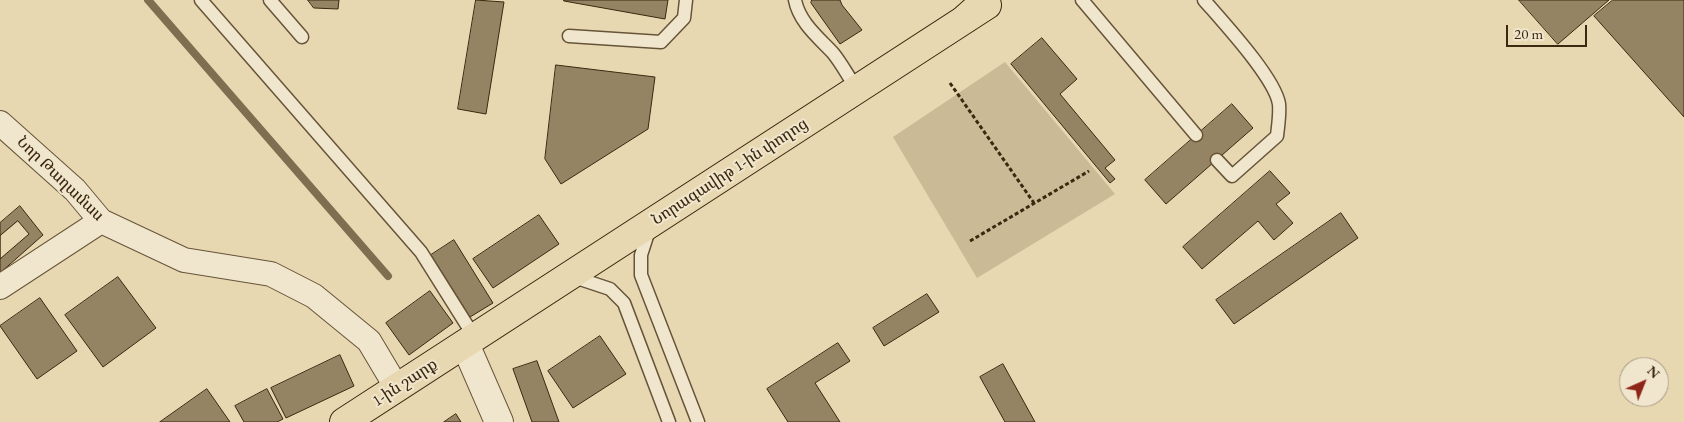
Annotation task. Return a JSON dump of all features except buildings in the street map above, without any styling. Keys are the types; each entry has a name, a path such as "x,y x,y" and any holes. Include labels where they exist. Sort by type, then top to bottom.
{"main road":[{"path":"966,18 986,0"},
{"name":"Նորագավիթ 1-ին փողոց","path":"470,341 994,0"},
{"name":"1-ին շարք","path":"344,422 470,341"}],"street":[{"name":"Նոր Թաղամաս","path":"0,123 76,190 101,221 184,260 271,274 314,296 369,342 397,388"},
{"path":"0,287 101,221"},
{"path":"470,341 499,422"}],"lane":[{"path":"201,0 421,252 470,341"},
{"path":"270,0 302,37"},
{"path":"569,36 661,42 684,18 686,0"},
{"path":"795,0 809,27 834,54 857,89"},
{"path":"1082,0 1196,135"},
{"path":"1204,0 1262,71 1272,86 1278,104 1277,136 1232,176 1217,160"},
{"path":"651,224 642,255 642,275 698,422"},
{"path":"571,276 610,289 624,303 669,422"}],"path":[{"path":"950,83 1034,203"},
{"path":"970,241 1089,171"}],"shaded area":[{"path":"1005,62 1115,194 977,278 893,137"}],"waterway":[{"path":"148,0 388,276"}]}
